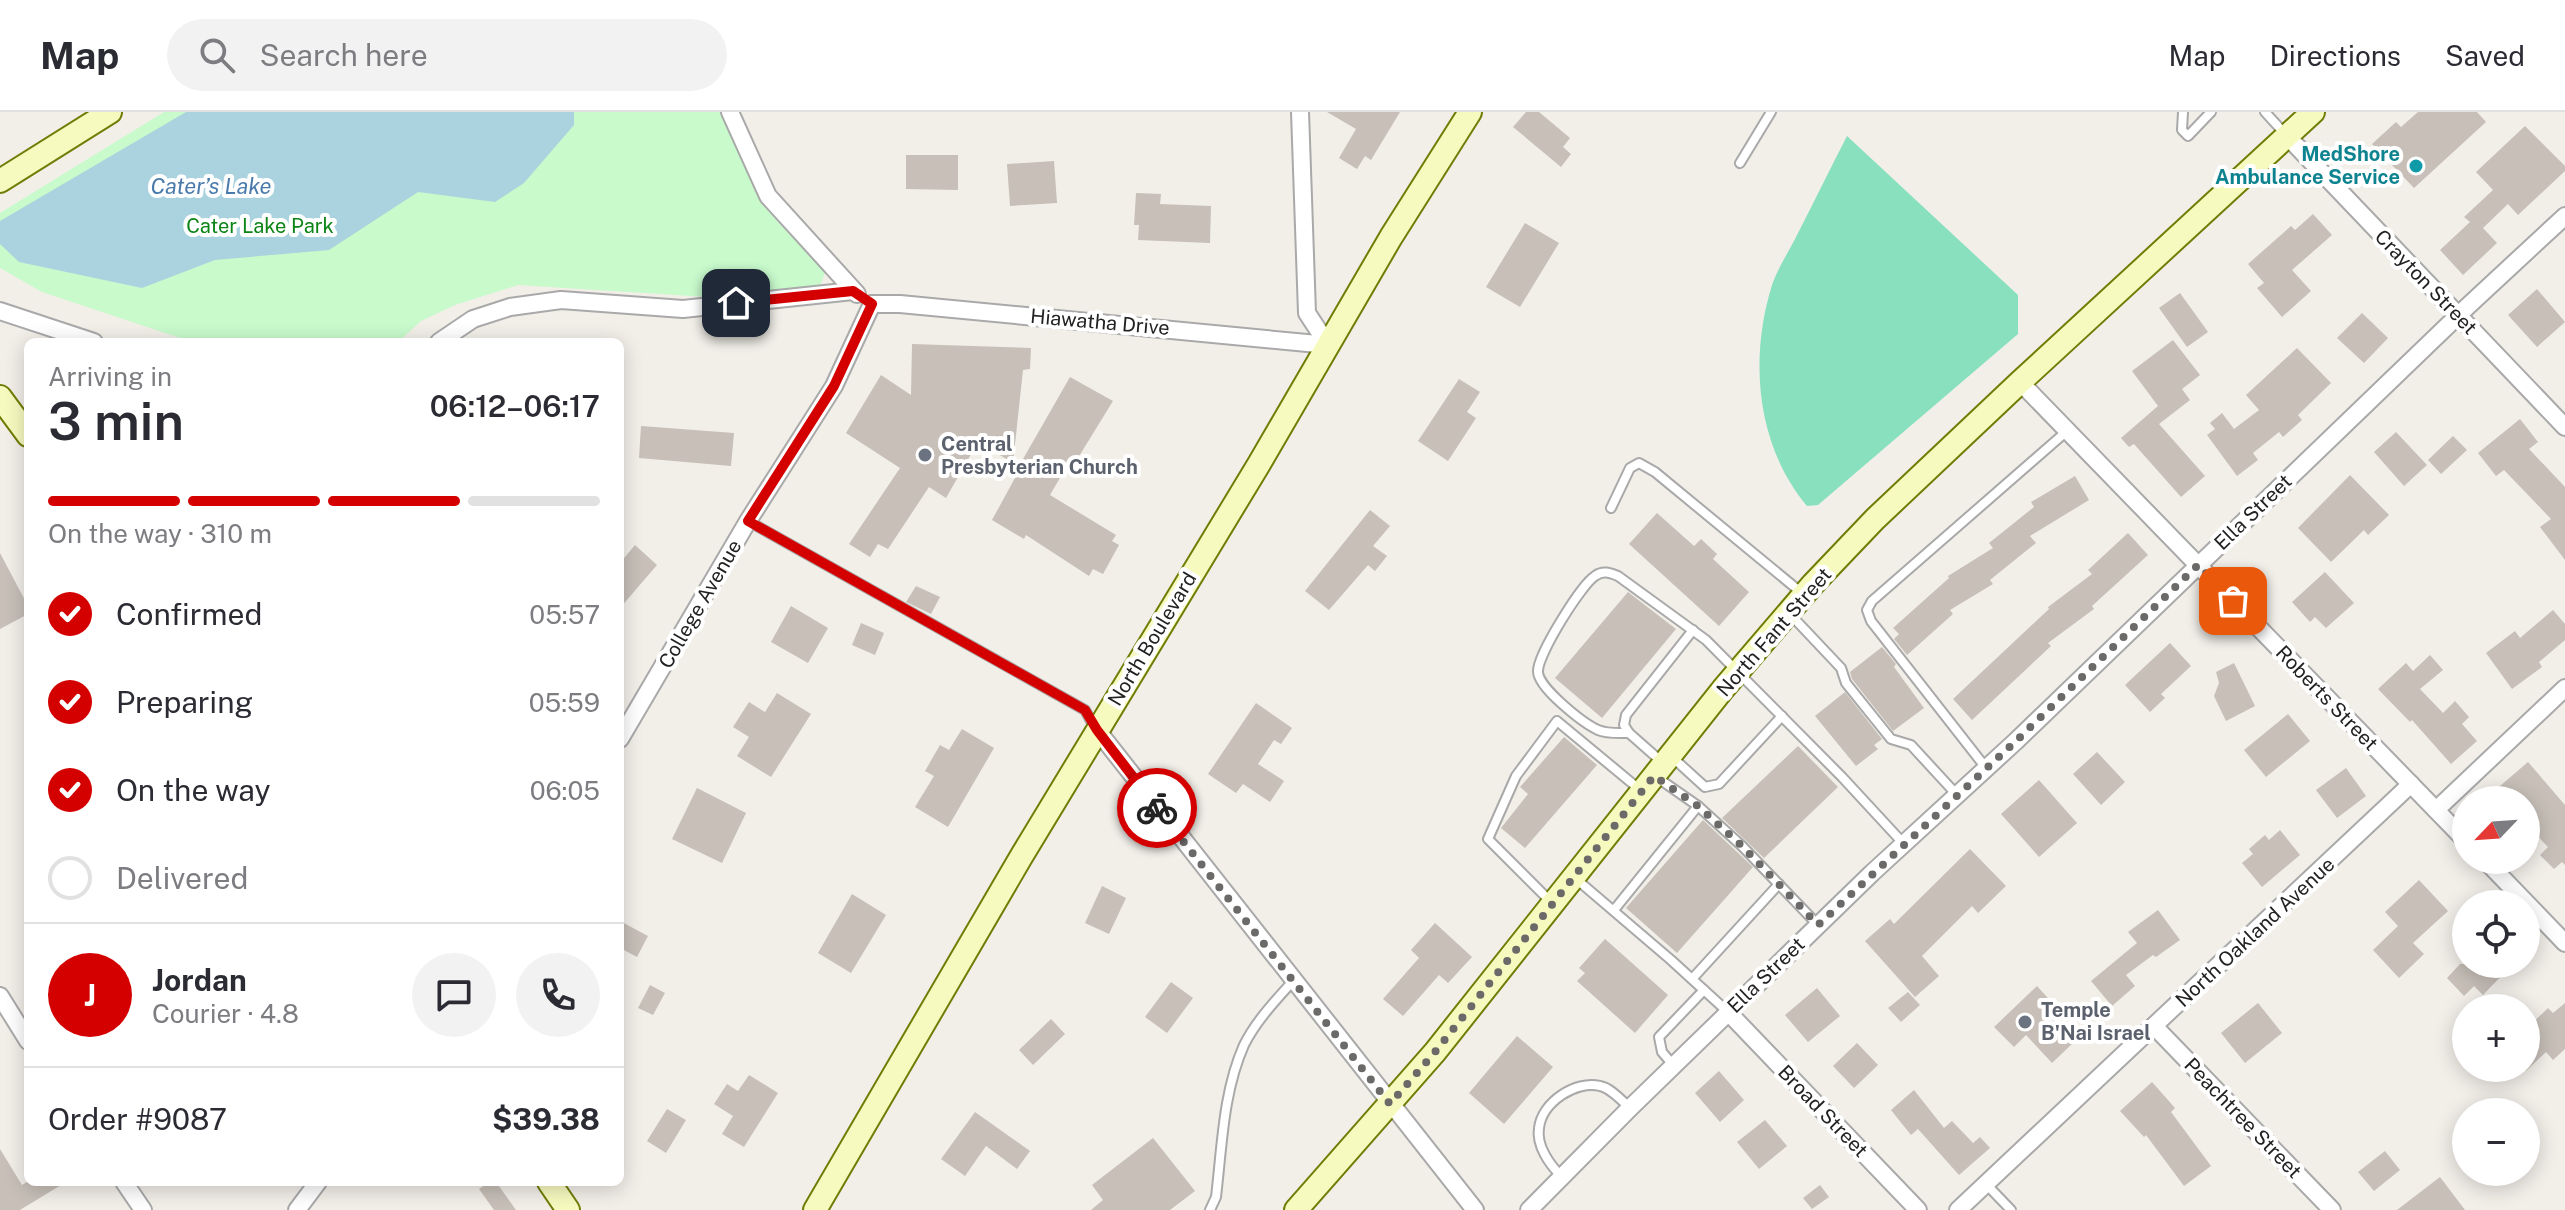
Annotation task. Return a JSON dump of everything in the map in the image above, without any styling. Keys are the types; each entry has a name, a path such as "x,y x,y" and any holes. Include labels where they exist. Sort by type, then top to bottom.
{"main road":[{"path":"0,181 110,112"},
{"name":"North Boulevard","path":"815,1210 1391,237 1470,112"},
{"name":"North Fant Street","path":"1296,1210 1435,1052 1657,771 1804,595 1875,519 2313,112"},
{"path":"0,397 24,430"},
{"path":"552,1186 568,1210"}],"street":[{"path":"730,112 768,196 853,291 872,304"},
{"path":"1300,112 1307,313 1328,345"},
{"name":"Crayton Street","path":"2287,136 2565,427"},
{"name":"Ella Street","path":"1529,1210 1818,925 2565,216"},
{"path":"445,338 473,319 510,307 561,300 683,309 853,291"},
{"name":"Hiawatha Drive","path":"872,304 900,304 1328,345"},
{"name":"College Avenue","path":"624,732 748,521 834,386 872,304"},
{"path":"0,311 82,338"},
{"name":"Roberts Street","path":"2020,382 2452,827"},
{"path":"2436,810 2565,688"},
{"path":"1097,730 1475,1210"},
{"name":"North Oakland Avenue","path":"1958,1210 2411,784"},
{"path":"2498,874 2565,943"},
{"path":"0,996 24,1035"},
{"name":"Broad Street","path":"1728,1012 1918,1210"},
{"name":"Peachtree Street","path":"2154,1026 2332,1210"},
{"path":"127,1186 143,1210"},
{"path":"297,1210 315,1186"}],"lane":[{"path":"1740,163 1771,112"},
{"path":"2183,112 2182,130 2188,136 2211,112"},
{"path":"2265,112 2287,136"},
{"path":"1986,768 1871,621 1867,610 1872,601 2067,431"},
{"path":"1611,508 1630,468 1639,463 1655,472 1804,595"},
{"path":"748,521 1085,710 1097,730"},
{"path":"1629,733 1596,729 1547,691 1537,671 1544,648 1586,585 1594,576 1604,572 1618,576 1706,640 1904,844"},
{"path":"1789,612 1841,668 1846,683 1891,739 1911,745 1957,795"},
{"path":"1693,630 1626,715 1624,725 1657,771 1742,846 1818,925"},
{"path":"1553,904 1488,839 1516,776 1557,721 1657,771 1705,787 1719,784 1782,716"},
{"path":"1614,910 1698,806"},
{"path":"1574,878 1728,1012"},
{"path":"1692,979 1779,884"},
{"path":"1210,1210 1216,1197 1229,1090 1245,1045 1268,1008 1293,981"},
{"path":"1674,1066 1662,1052 1659,1037 1704,990"},
{"path":"1562,1177 1550,1165 1543,1150 1538,1128 1546,1111 1573,1087 1586,1084 1603,1086 1630,1108"},
{"path":"1985,1183 2011,1210"}],"green space":[{"name":"Cater Lake Park","path":"164,112 726,112 743,163 777,221 825,272 820,287 707,297 518,285 455,305 421,321 402,338 180,338 42,292 0,268 0,213"},
{"path":"1847,136 2018,295 2018,334 1818,505 1807,506 1790,482 1767,429 1760,371 1761,342 1774,279"}],"water":[{"name":"Cater’s Lake","path":"186,112 574,112 574,125 524,183 495,202 418,192 329,250 215,260 142,288 19,262 0,244 0,221"}],"building":[{"path":"1327,112 1400,112 1371,160 1365,156 1357,169 1339,158 1356,129"},
{"path":"1526,112 1539,112 1570,138 1563,147 1571,154 1561,167 1513,127"},
{"name":"MedShore Ambulance Service","path":"2418,112 2477,112 2486,122 2414,188 2372,144 2396,122 2401,127"},
{"path":"2525,126 2565,166 2565,171 2518,215 2508,204 2483,228 2497,243 2463,275 2440,250 2470,222 2464,217 2493,190 2476,172"},
{"path":"906,155 958,155 958,190 906,189"},
{"path":"1054,161 1057,203 1010,206 1007,164"},
{"path":"1136,193 1161,194 1160,204 1211,206 1210,243 1138,240 1139,225 1134,225"},
{"path":"2313,214 2332,235 2292,270 2311,291 2282,317 2257,288 2264,283 2248,264 2291,226 2295,230"},
{"path":"1525,223 1559,243 1520,307 1486,287"},
{"path":"2537,289 2565,322 2537,347 2508,315"},
{"path":"2180,293 2208,332 2187,347 2159,308"},
{"path":"2362,313 2388,338 2364,363 2337,338"},
{"path":"2173,340 2200,375 2182,389 2190,400 2159,424 2205,476 2181,497 2134,444 2129,447 2121,438 2158,406 2132,371"},
{"path":"912,344 1031,348 1030,369 1023,370 1013,463 978,442 946,498 929,487 888,549 878,544 870,557 849,544 900,468 846,433 881,375 911,395"},
{"path":"2297,348 2331,383 2298,415 2302,420 2283,437 2279,432 2253,453 2258,460 2237,476 2207,435 2215,429 2210,423 2222,413 2234,429 2259,410 2246,395"},
{"path":"1070,377 1113,401 1073,466 1068,464 1050,495 1116,535 1112,541 1119,545 1103,574 1093,569 1089,576 1026,535 1024,539 992,520"},
{"path":"1459,379 1480,392 1467,412 1476,418 1448,461 1418,441"},
{"path":"2520,419 2538,442 2529,449 2565,487 2565,560 2540,527 2551,519 2504,470 2496,476 2478,453"},
{"path":"641,426 734,433 731,466 639,458"},
{"path":"2396,432 2427,465 2404,486 2374,452"},
{"path":"2453,436 2467,450 2441,474 2428,460"},
{"path":"2350,475 2389,515 2368,535 2364,530 2331,562 2298,528"},
{"path":"2075,476 2089,500 2030,536 2036,543 1990,580 1993,584 1950,610 1953,614 1907,655 1894,639 1899,634 1893,628 1948,576 1993,548 1989,543 2034,507 2031,502"},
{"path":"1370,510 1390,526 1373,546 1387,556 1375,571 1368,565 1329,610 1305,591"},
{"path":"1657,513 1694,546 1701,539 1717,554 1713,559 1749,592 1719,626 1629,544"},
{"path":"2128,533 2148,555 2092,606 2094,609 2048,643 2051,646 1972,720 1953,699 2048,607 2092,574 2088,570"},
{"path":"635,545 657,565 624,603 624,558"},
{"path":"0,553 24,598 24,616 0,629"},
{"path":"2325,572 2354,603 2326,628 2315,617 2310,622 2292,602"},
{"path":"916,586 940,597 931,614 906,602"},
{"path":"1628,592 1676,629 1602,718 1555,678"},
{"path":"791,606 828,628 808,663 771,642"},
{"path":"2553,610 2565,624 2565,640 2539,662 2542,667 2512,689 2486,653 2515,631 2520,638"},
{"path":"861,623 884,633 875,655 852,645"},
{"path":"2170,643 2191,666 2161,694 2165,698 2150,712 2125,685"},
{"path":"1882,647 1924,708 1893,731 1852,679 1850,672"},
{"path":"2430,655 2443,670 2420,689 2443,713 2455,701 2469,717 2462,724 2477,741 2451,764 2412,720 2410,722 2378,689 2406,663 2413,671"},
{"path":"2234,663 2255,706 2226,721 2214,696 2219,683 2216,672"},
{"path":"1845,692 1882,739 1874,745 1878,749 1856,766 1815,716"},
{"path":"777,693 811,714 771,777 737,756 749,737 733,727 749,702 765,712"},
{"path":"1256,703 1292,728 1281,744 1274,740 1258,764 1284,781 1270,802 1243,784 1236,793 1208,774"},
{"path":"2288,714 2310,741 2266,777 2244,750"},
{"path":"962,729 994,748 948,827 915,807 934,776 925,771 940,745 949,750"},
{"path":"1564,737 1597,765 1525,848 1501,828 1528,794 1520,787"},
{"path":"1798,746 1838,787 1764,858 1722,818"},
{"path":"2097,752 2125,782 2101,805 2073,774"},
{"path":"2528,762 2565,805 2565,865 2562,862 2554,869 2540,855 2548,847 2540,839 2540,786 2500,786"},
{"path":"2346,768 2366,796 2337,818 2316,790"},
{"path":"2039,780 2077,823 2039,857 2001,814"},
{"path":"697,788 746,813 722,863 672,839"},
{"path":"1703,820 1753,867 1677,953 1626,908"},
{"path":"2280,830 2300,855 2262,887 2242,863 2253,854 2249,849 2265,835 2269,840"},
{"path":"1970,849 2006,886 1978,913 1972,906 1922,956 1939,976 1915,997 1865,941 1890,919 1894,924"},
{"path":"2419,880 2448,911 2413,943 2424,954 2399,978 2373,950 2398,926 2385,912"},
{"path":"1102,886 1126,898 1109,934 1085,923"},
{"path":"852,894 886,915 851,973 818,953"},
{"path":"2158,910 2180,940 2126,975 2135,986 2112,1006 2091,981 2137,943 2128,932"},
{"path":"624,923 648,936 637,957 624,950"},
{"path":"1435,923 1472,957 1448,983 1439,975 1403,1016 1383,999 1419,958 1411,950"},
{"path":"1605,939 1668,995 1635,1033 1577,981 1585,973 1579,968"},
{"path":"2452,973 2452,978 2499,978 2484,994 2474,986 2462,994 2447,978"},
{"path":"1171,982 1193,998 1167,1033 1145,1017"},
{"path":"650,985 665,993 653,1015 638,1008"},
{"name":"Temple B'Nai Israel","path":"2037,986 2057,1008 2047,1018 2072,1044 2052,1063 2026,1035 2014,1047 1994,1027"},
{"path":"1817,988 1840,1016 1808,1042 1785,1015"},
{"path":"1908,992 1920,1005 1901,1022 1888,1008"},
{"path":"2258,1003 2282,1033 2245,1063 2221,1033"},
{"path":"2565,1003 2565,1049 2553,1060 2546,1052 2540,1058 2540,1016 2548,1008 2553,1013"},
{"path":"1051,1019 1065,1034 1033,1065 1019,1050"},
{"path":"1517,1036 1553,1067 1504,1124 1469,1093"},
{"path":"1857,1043 1878,1065 1854,1088 1833,1066"},
{"path":"1719,1071 1744,1100 1720,1122 1695,1093"},
{"path":"749,1075 778,1093 744,1147 722,1134 733,1116 714,1104 727,1084 738,1091"},
{"path":"2152,1082 2175,1108 2171,1112 2211,1166 2184,1186 2146,1135 2144,1137 2120,1111"},
{"path":"1914,1090 1944,1128 1952,1121 1973,1143 1980,1137 1990,1148 1959,1175 1918,1129 1911,1135 1891,1110"},
{"path":"667,1109 686,1120 666,1153 647,1141"},
{"path":"975,1112 1030,1151 1017,1169 986,1146 965,1176 941,1159"},
{"path":"1765,1120 1787,1146 1759,1169 1737,1142"},
{"path":"1153,1138 1195,1191 1170,1210 1091,1210 1103,1200 1092,1185"},
{"path":"0,1149 22,1185 59,1186 20,1210 0,1210"},
{"path":"2385,1151 2400,1170 2374,1191 2358,1172"},
{"path":"2440,1177 2465,1210 2397,1210"},
{"path":"1820,1185 1829,1197 1812,1209 1803,1198"},
{"path":"499,1186 516,1210 494,1210 479,1189"}],"way so far":[{"path":"1157,808 1390,1104 1435,1052 1654,776 1698,806 1742,846 1818,925 2016,741 2198,565 2233,601"}],"place":[{"name":"MedShore Ambulance Service","path":"2416,166"},
{"name":"Central Presbyterian Church","path":"925,455"},
{"name":"Temple B'Nai Israel","path":"2025,1022"}],"route":[{"path":"736,303 853,291 872,304 834,386 748,521 1085,710 1157,808"}]}
